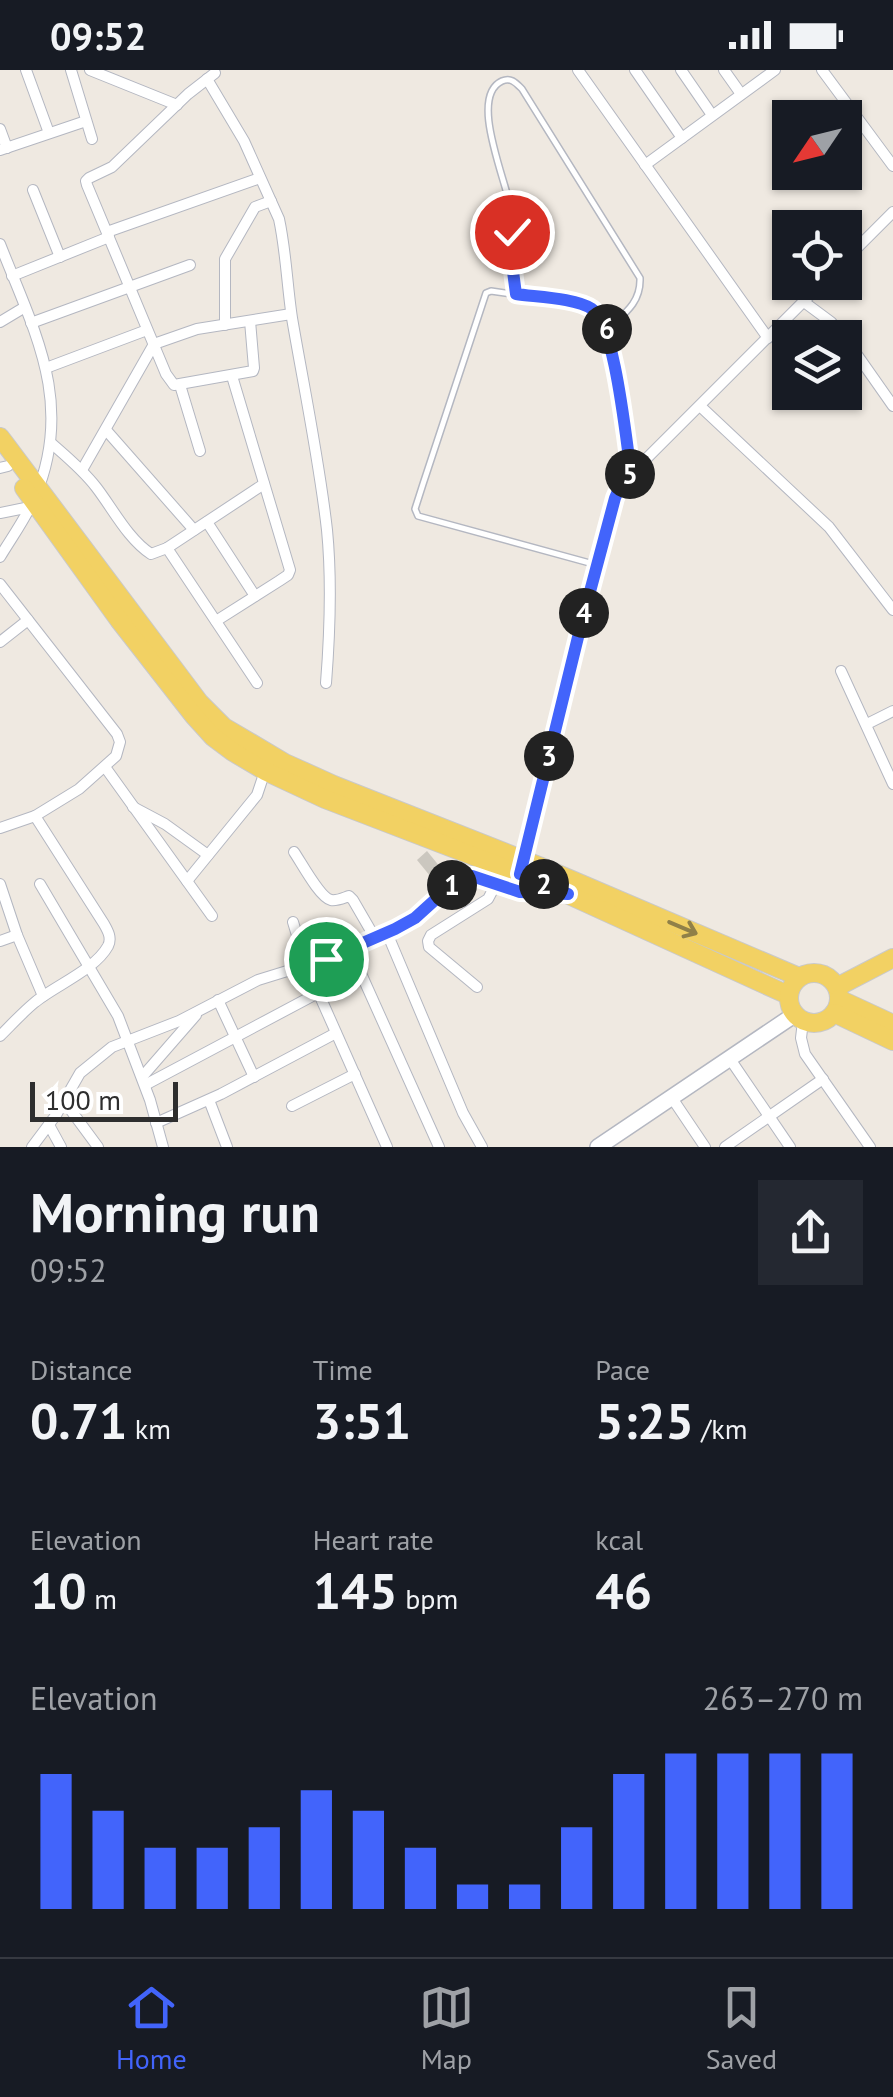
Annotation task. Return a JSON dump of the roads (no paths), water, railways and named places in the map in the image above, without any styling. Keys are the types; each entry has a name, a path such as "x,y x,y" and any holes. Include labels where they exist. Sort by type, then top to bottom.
{"main road":[{"path":"0,437 34,499"},
{"path":"3,463 199,702 274,770 799,977"},
{"path":"522,867 568,894 788,995"},
{"path":"893,958 837,1000 822,1022 812,1024 798,1018 789,1006 788,995 799,977 809,973 830,978 837,1000 893,1040"},
{"path":"837,1000 893,1024"},
{"path":"598,1147 798,1018"}],"street":[{"path":"26,70 50,133"},
{"path":"72,70 92,139"},
{"path":"90,70 177,105"},
{"path":"578,70 768,338"},
{"path":"635,70 682,138"},
{"path":"681,70 712,116"},
{"path":"724,70 741,94"},
{"path":"645,165 775,70"},
{"path":"822,70 893,166"},
{"path":"250,321 254,368 248,373 174,384 86,181 112,167 211,76 282,232 291,314 327,532 330,593 326,683"},
{"path":"0,129 4,149 86,121"},
{"path":"12,276 260,178"},
{"path":"32,190 60,256"},
{"path":"225,325 225,259 254,206 270,201"},
{"path":"862,243 893,212"},
{"path":"0,244 4,265 31,323 52,398 51,443 34,499 0,557"},
{"path":"31,323 190,265"},
{"path":"522,867 621,484 804,302 846,338 893,406"},
{"path":"0,322 25,307"},
{"path":"82,470 154,344 178,334 291,314"},
{"path":"46,368 148,330"},
{"path":"216,620 288,575 290,570 232,376"},
{"path":"180,385 200,451"},
{"path":"700,406 830,527 893,610"},
{"path":"106,430 194,530"},
{"path":"51,443 82,470 118,519 152,554 168,548 264,484"},
{"path":"0,513 34,499"},
{"path":"207,522 255,596"},
{"path":"168,548 257,683"},
{"path":"0,584 120,742 105,767 64,799 35,816 0,828"},
{"path":"0,642 28,620"},
{"path":"841,671 893,784"},
{"path":"867,724 893,712"},
{"path":"105,767 212,916"},
{"path":"187,881 274,770"},
{"path":"132,807 165,824 208,856"},
{"path":"0,1036 44,996 90,965 108,946 109,933 35,816"},
{"path":"294,852 328,899 348,896 353,900 375,938"},
{"path":"32,1147 84,1068 101,1054 258,980 387,933 424,912 458,879 472,876 520,892 568,894"},
{"path":"0,884 44,996"},
{"path":"40,884 118,1016 163,1147"},
{"path":"477,987 430,947 428,940 488,899 496,884"},
{"path":"293,922 306,965 387,1147"},
{"path":"387,933 462,1112 482,1147"},
{"path":"0,941 17,935"},
{"path":"350,949 439,1147"},
{"path":"143,1081 318,993"},
{"path":"218,1000 254,1077"},
{"path":"143,1081 200,1010"},
{"path":"798,1018 805,1054 870,1147"},
{"path":"156,1123 210,1100 336,1033"},
{"path":"730,1060 790,1147"},
{"path":"292,1106 355,1074"},
{"path":"724,1147 823,1080"},
{"path":"672,1098 705,1147"},
{"path":"64,1100 98,1147"},
{"path":"210,1100 227,1147"},
{"path":"49,1126 61,1147"}],"lane":[{"path":"516,294 512,216 487,119 490,96 495,87 508,79 522,90 640,278 636,303 607,330"},
{"path":"597,565 422,519 415,509 486,293 581,304 600,316 607,330 631,472"}]}
